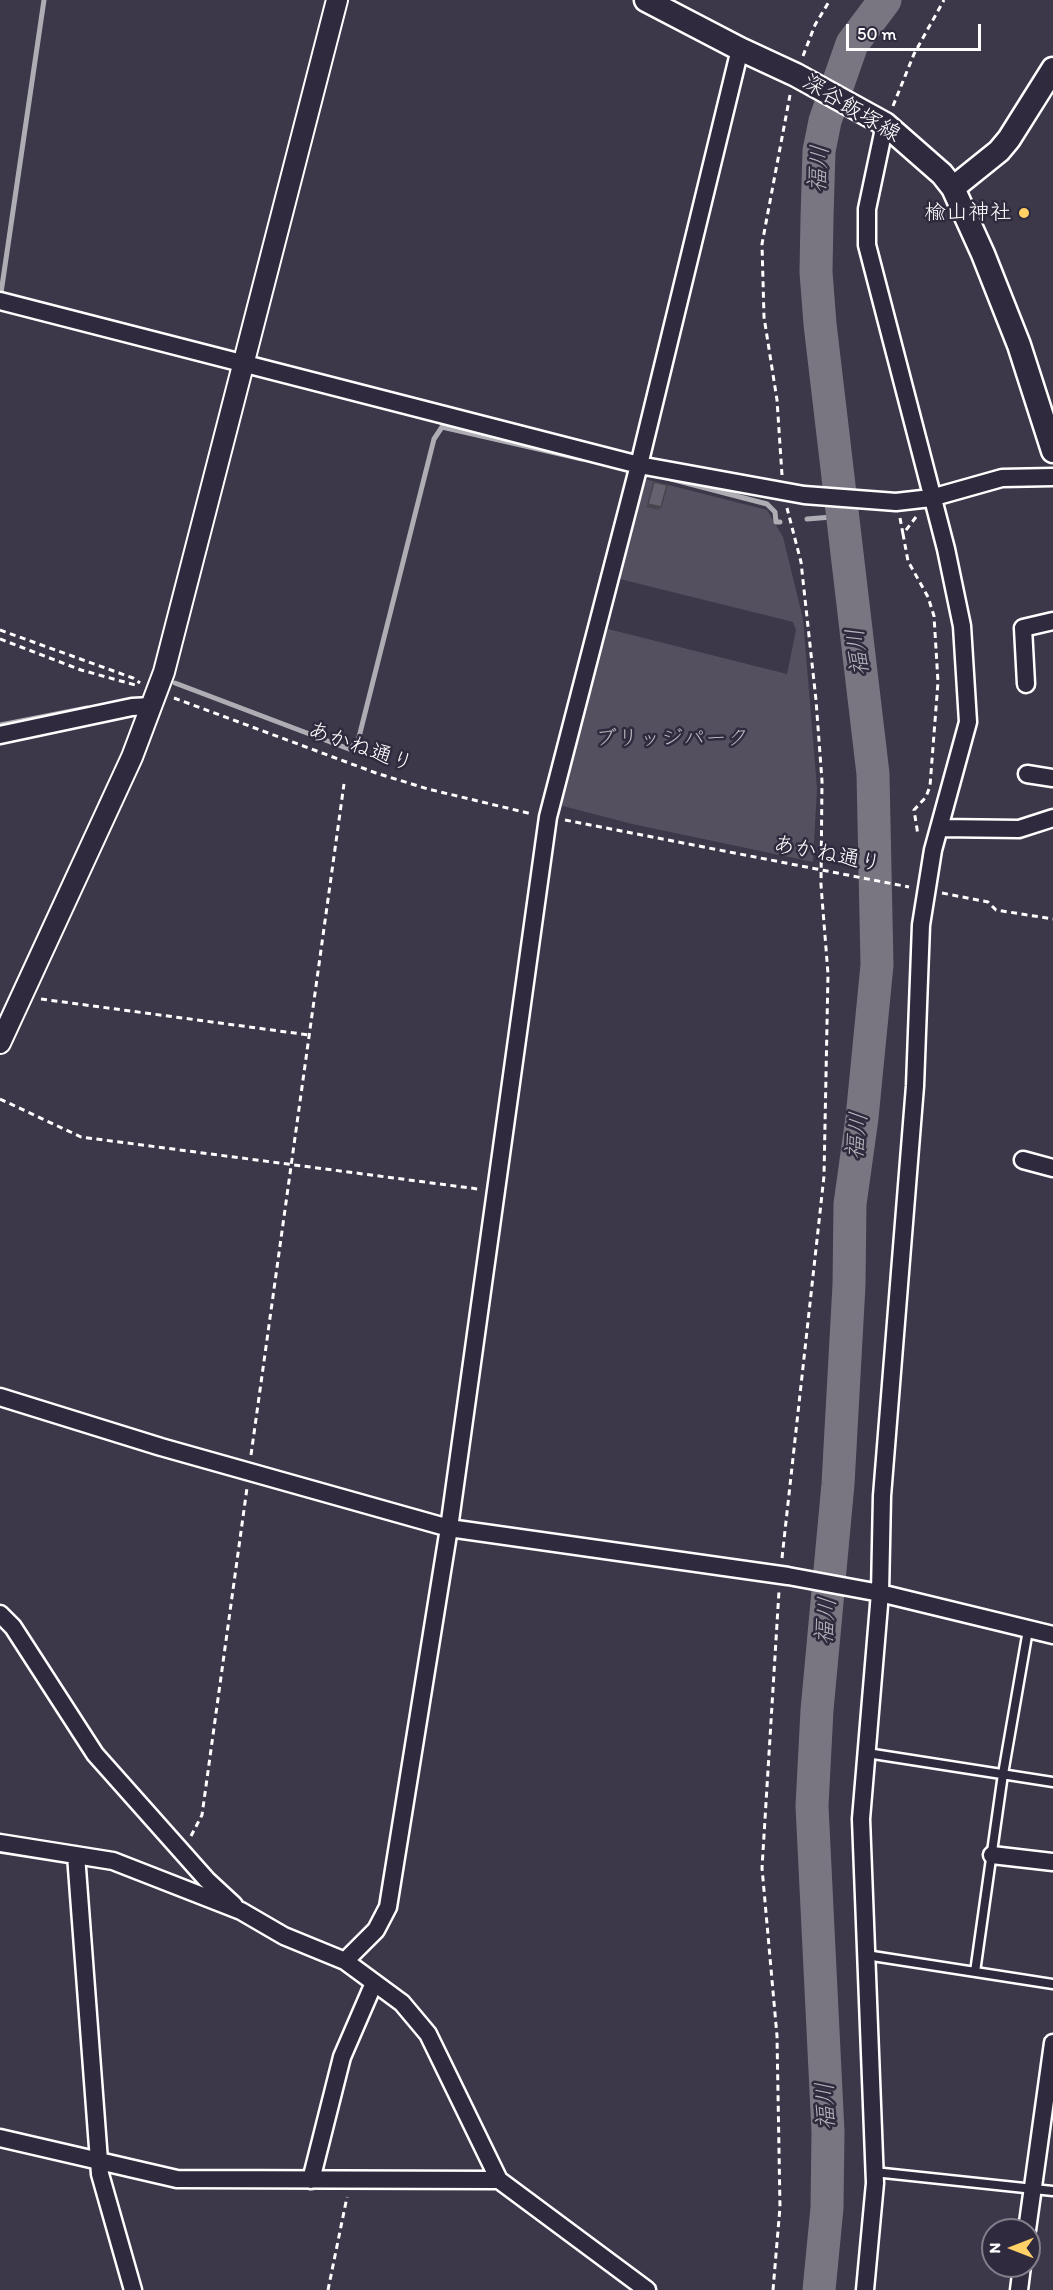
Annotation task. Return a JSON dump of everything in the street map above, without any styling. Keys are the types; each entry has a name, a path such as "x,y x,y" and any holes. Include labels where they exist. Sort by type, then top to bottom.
{"main road":[{"name":"深谷飯塚線","path":"646,0 796,83 881,121 929,161 953,188 983,254 1018,345 1053,451"},
{"path":"953,188 999,150 1053,69"}],"street":[{"path":"0,1043 132,757 164,672 337,0"},
{"path":"345,1961 376,1930 388,1907 449,1528 548,817 639,465 740,50"},
{"path":"865,2290 874,2172 861,1820 867,1753 874,1592 915,1086 921,925 925,890 939,828 968,722 962,626 946,549 867,245 867,209 881,121"},
{"path":"0,301 639,465 804,495 897,508 1002,478 1053,477"},
{"path":"1026,684 1023,628 1053,621"},
{"path":"0,735 132,707 152,706"},
{"path":"1028,774 1053,778"},
{"path":"939,828 1019,829 1053,818"},
{"path":"1023,1160 1053,1168"},
{"path":"0,1397 249,1472 449,1528 788,1576 874,1592 1053,1635"},
{"path":"0,1614 13,1627 95,1754 207,1880 241,1911"},
{"path":"0,1843 113,1861 241,1911 284,1936 345,1961 402,2003 428,2034 499,2180 647,2290"},
{"path":"76,1855 100,2174 133,2290"},
{"path":"992,1855 1053,1862"},
{"path":"311,2180 342,2057 374,1983"},
{"path":"1029,2218 1053,2043"},
{"path":"0,2138 177,2179 499,2180"}],"lane":[{"path":"975,1972 1003,1774 1028,1630"},
{"path":"867,1753 1053,1782"},
{"path":"866,1955 1053,1984"},
{"path":"874,2172 1053,2191"}],"path":[{"path":"821,885 822,781 808,618 801,562 783,491 777,400 764,317 762,244 796,83 815,25 830,0"},
{"path":"881,121 944,0"},
{"path":"897,508 908,561 928,597 934,616 938,682 930,786 926,797 914,810 919,844"},
{"path":"903,534 917,517"},
{"path":"0,630 133,678 143,686 131,685 81,670 0,639"},
{"name":"あかね通り","path":"171,697 375,773 438,792 543,816"},
{"path":"183,1851 202,1815 344,784"},
{"name":"あかね通り","path":"556,818 915,888"},
{"path":"933,892 988,903 996,909 1053,919"},
{"path":"22,996 309,1035"},
{"path":"0,1099 81,1137 496,1191"},
{"path":"328,2290 350,2180"}],"green space":[{"name":"ブリッジパーク","path":"641,478 767,510 783,537 803,619 817,788 813,862 632,824 559,805 604,628 787,674 796,630 793,622 616,578"}],"building":[{"path":"654,482 667,485 661,507 648,504"}],"waterway":[{"path":"1,293 44,0"},
{"name":"福川","path":"819,2290 827,2208 828,2132 812,1806 817,1710 838,1484 849,1285 850,1204 862,1118 877,965 873,774 820,324 816,272 817,218 819,151 825,121 852,44 885,0"},
{"path":"175,683 349,749 358,741 434,439 442,427 582,459"},
{"path":"667,478 767,504 775,512 776,522 780,522"},
{"path":"807,519 844,516"},
{"path":"0,725 87,708"}],"place":[{"name":"楡山神社","path":"1024,213"}]}
